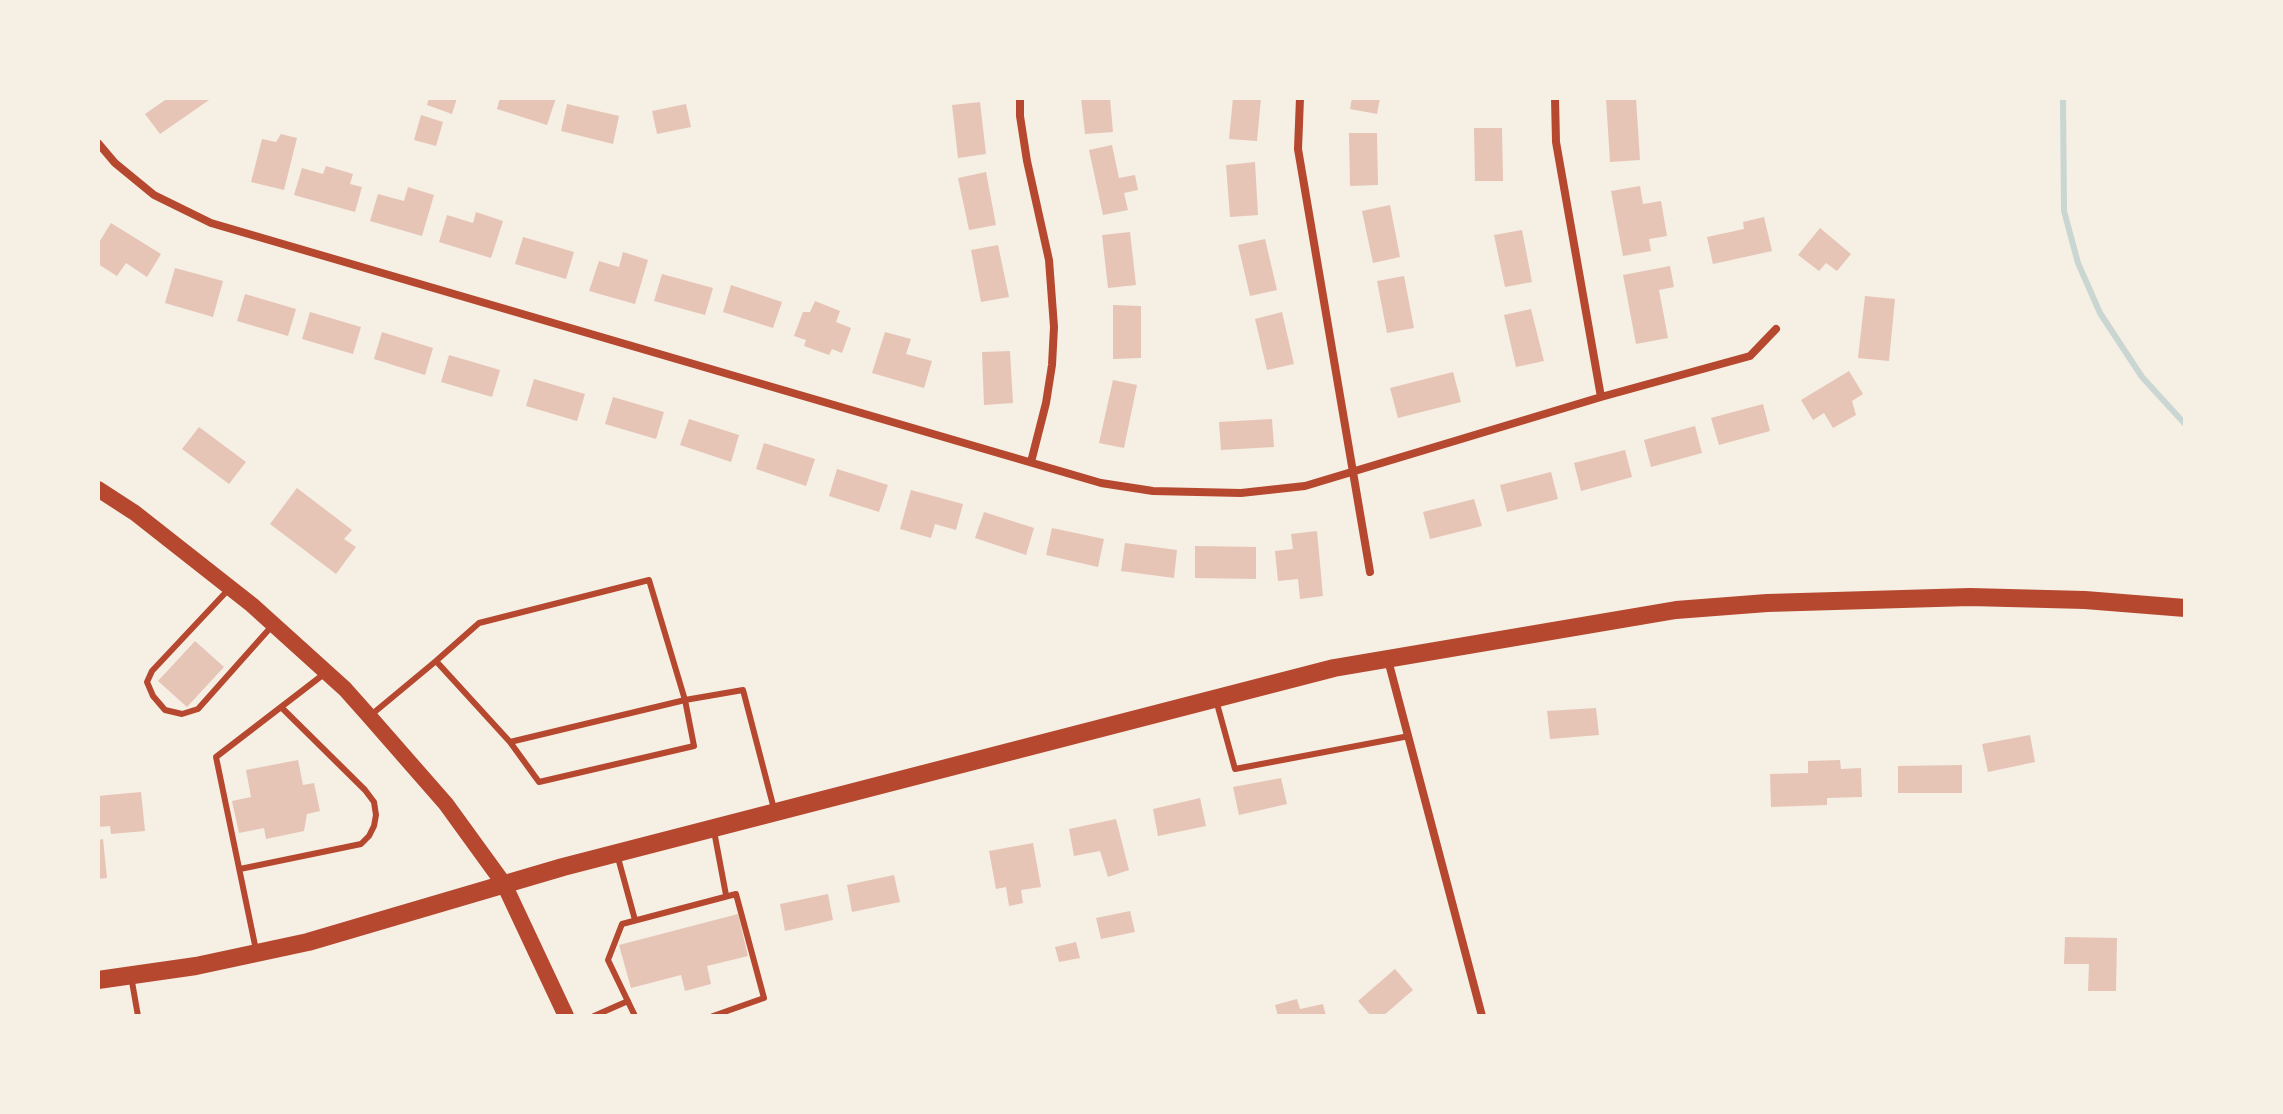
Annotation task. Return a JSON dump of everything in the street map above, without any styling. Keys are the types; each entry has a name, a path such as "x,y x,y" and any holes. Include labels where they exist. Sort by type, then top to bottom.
{"main road":[{"path":"98,489 135,513 230,587 326,672 369,716 446,804 504,884 566,1016"},
{"path":"98,980 257,954 617,853 1334,668 1676,610 1767,603 1970,597 2085,600 2185,608"}],"street":[{"path":"1020,98 1027,161 1049,260 1054,327 1046,403 1031,462"},
{"path":"1300,98 1298,149 1370,572"},
{"path":"1555,98 1556,142 1601,397"},
{"path":"98,143 115,163 154,195 211,223 1101,483 1153,491 1241,493 1305,486 1601,397 1750,356 1776,329"},
{"path":"1388,659 1482,1016"}],"lane":[{"path":"369,716 479,623 649,580 685,700 694,746 539,782 510,742 436,661"},
{"path":"230,587 152,671 147,682 153,696 165,710 182,714 198,709 274,624"},
{"path":"257,954 216,757 326,672"},
{"path":"510,742 685,700 743,690 775,812"},
{"path":"1216,699 1235,769 1409,736"},
{"path":"240,869 361,844 374,826 374,802 365,790 281,707"},
{"path":"642,711 645,719"},
{"path":"620,716 622,724"},
{"path":"599,721 602,730"},
{"path":"577,727 580,736"},
{"path":"552,732 555,742"},
{"path":"652,743 655,755"},
{"path":"628,750 631,760"},
{"path":"609,755 611,765"},
{"path":"587,761 589,770"},
{"path":"563,767 566,776"},
{"path":"714,828 726,895"},
{"path":"617,853 635,920"},
{"path":"635,1016 608,960 622,924 736,894 764,998 713,1016"},
{"path":"131,976 138,1016"},
{"path":"594,1016 628,1001"}],"building":[{"path":"168,98 212,98 160,134 145,114"},
{"path":"429,98 457,98 452,114 427,105"},
{"path":"500,98 556,98 547,125 497,109"},
{"path":"1081,98 1110,98 1113,132 1085,134"},
{"path":"1233,98 1261,98 1257,141 1229,139"},
{"path":"1352,98 1380,98 1377,114 1350,109"},
{"path":"1636,98 1640,160 1610,162 1606,99"},
{"path":"980,102 986,154 958,158 952,105"},
{"path":"567,104 619,116 613,144 561,131"},
{"path":"686,104 691,127 657,134 652,111"},
{"path":"421,115 443,122 436,146 414,140"},
{"path":"1474,128 1502,128 1503,181 1475,181"},
{"path":"1349,133 1377,133 1378,185 1350,186"},
{"path":"281,134 297,138 284,190 251,182 262,139 276,142"},
{"path":"1112,145 1119,178 1135,175 1138,190 1124,193 1128,210 1103,215 1089,150"},
{"path":"1255,162 1258,215 1230,217 1226,165"},
{"path":"326,166 353,174 350,184 362,187 355,212 294,195 302,168 323,174"},
{"path":"986,172 996,225 969,230 958,178"},
{"path":"1640,186 1643,204 1661,201 1667,236 1649,239 1651,251 1623,256 1611,191"},
{"path":"408,187 434,195 422,236 370,221 378,194 404,201"},
{"path":"1390,205 1400,257 1373,263 1362,211"},
{"path":"476,212 503,221 491,258 439,242 447,215 473,223"},
{"path":"1764,217 1772,251 1713,264 1707,237 1744,229 1743,222"},
{"path":"111,223 161,254 147,277 126,263 117,276 98,264 98,244"},
{"path":"1820,228 1851,254 1837,271 1826,263 1819,271 1798,255"},
{"path":"1522,230 1532,282 1505,287 1494,235"},
{"path":"1130,232 1136,285 1108,288 1102,235"},
{"path":"523,237 574,252 566,279 515,264"},
{"path":"1265,239 1277,290 1250,296 1238,245"},
{"path":"998,245 1009,297 981,302 971,250"},
{"path":"623,252 648,260 635,304 589,291 599,261 619,267"},
{"path":"1670,266 1674,287 1659,290 1668,338 1636,344 1623,275"},
{"path":"175,268 223,281 213,317 165,303"},
{"path":"662,274 713,288 705,315 654,301"},
{"path":"1404,276 1414,328 1387,333 1377,281"},
{"path":"731,285 782,302 773,328 723,312"},
{"path":"245,294 296,309 288,336 237,321"},
{"path":"1865,296 1895,299 1889,361 1858,358"},
{"path":"815,301 840,311 836,322 851,328 842,353 832,349 829,355 804,346 806,340 794,336 803,312 810,312"},
{"path":"1113,305 1141,306 1141,358 1113,359"},
{"path":"1531,309 1544,361 1516,367 1504,315"},
{"path":"310,312 361,327 353,354 302,339"},
{"path":"1282,312 1294,364 1267,370 1255,319"},
{"path":"382,332 433,348 425,375 374,359"},
{"path":"885,332 911,339 906,354 932,361 924,388 872,373"},
{"path":"1010,351 1013,403 984,405 982,352"},
{"path":"449,355 500,370 492,397 441,382"},
{"path":"1849,371 1863,394 1852,401 1856,415 1833,428 1824,413 1813,420 1801,400"},
{"path":"1453,372 1461,402 1398,418 1390,388"},
{"path":"534,379 585,394 577,421 526,406"},
{"path":"1113,380 1137,385 1124,448 1099,443"},
{"path":"613,397 664,412 656,439 605,424"},
{"path":"1763,404 1770,431 1719,445 1711,418"},
{"path":"689,419 739,435 731,462 680,445"},
{"path":"1272,419 1274,447 1221,450 1219,422"},
{"path":"1695,426 1702,453 1651,467 1644,440"},
{"path":"199,427 246,462 229,484 182,449"},
{"path":"764,443 815,459 806,486 756,469"},
{"path":"1625,450 1632,477 1581,491 1574,463"},
{"path":"837,469 888,485 879,512 829,496"},
{"path":"1551,472 1558,499 1507,512 1500,485"},
{"path":"297,488 352,530 344,539 356,547 336,574 270,524"},
{"path":"911,490 963,504 956,530 935,524 931,538 900,529"},
{"path":"1474,499 1482,526 1430,539 1423,512"},
{"path":"984,512 1034,528 1026,555 975,538"},
{"path":"1052,528 1104,539 1098,567 1046,555"},
{"path":"1317,531 1323,596 1300,599 1298,579 1278,581 1275,551 1293,549 1291,534"},
{"path":"1125,543 1177,550 1174,578 1121,571"},
{"path":"1195,546 1256,547 1256,579 1195,578"},
{"path":"195,641 224,667 187,707 158,681"},
{"path":"1596,708 1599,735 1550,739 1547,711"},
{"path":"2030,735 2035,762 1988,772 1982,744"},
{"path":"298,760 303,785 314,783 320,811 307,814 304,831 266,839 264,828 239,833 232,801 251,797 246,770"},
{"path":"1840,760 1841,769 1861,768 1862,797 1827,798 1827,805 1771,807 1770,774 1808,773 1808,761"},
{"path":"1962,765 1962,793 1898,793 1898,766"},
{"path":"1281,778 1287,804 1239,815 1233,787"},
{"path":"141,792 145,831 111,834 110,826 98,827 98,796"},
{"path":"1200,798 1206,826 1158,836 1153,809"},
{"path":"1116,819 1129,870 1108,877 1100,851 1074,856 1069,829"},
{"path":"103,839 107,878 98,879 98,840"},
{"path":"1033,843 1041,887 1021,890 1023,903 1009,906 1006,887 996,889 989,851"},
{"path":"894,875 900,902 852,912 847,885"},
{"path":"828,894 833,920 785,931 780,904"},
{"path":"1130,911 1135,932 1101,939 1096,918"},
{"path":"738,914 748,956 707,966 711,984 685,991 681,975 631,988 619,945"},
{"path":"2065,937 2117,938 2116,991 2088,991 2089,964 2064,964"},
{"path":"1076,942 1080,958 1059,962 1055,947"},
{"path":"1395,969 1413,990 1383,1016 1371,1016 1358,1001"},
{"path":"1297,999 1300,1009 1323,1004 1326,1016 1278,1016 1275,1005"}],"waterway":[{"path":"2063,98 2064,211 2078,263 2100,313 2142,377 2185,424"}]}
